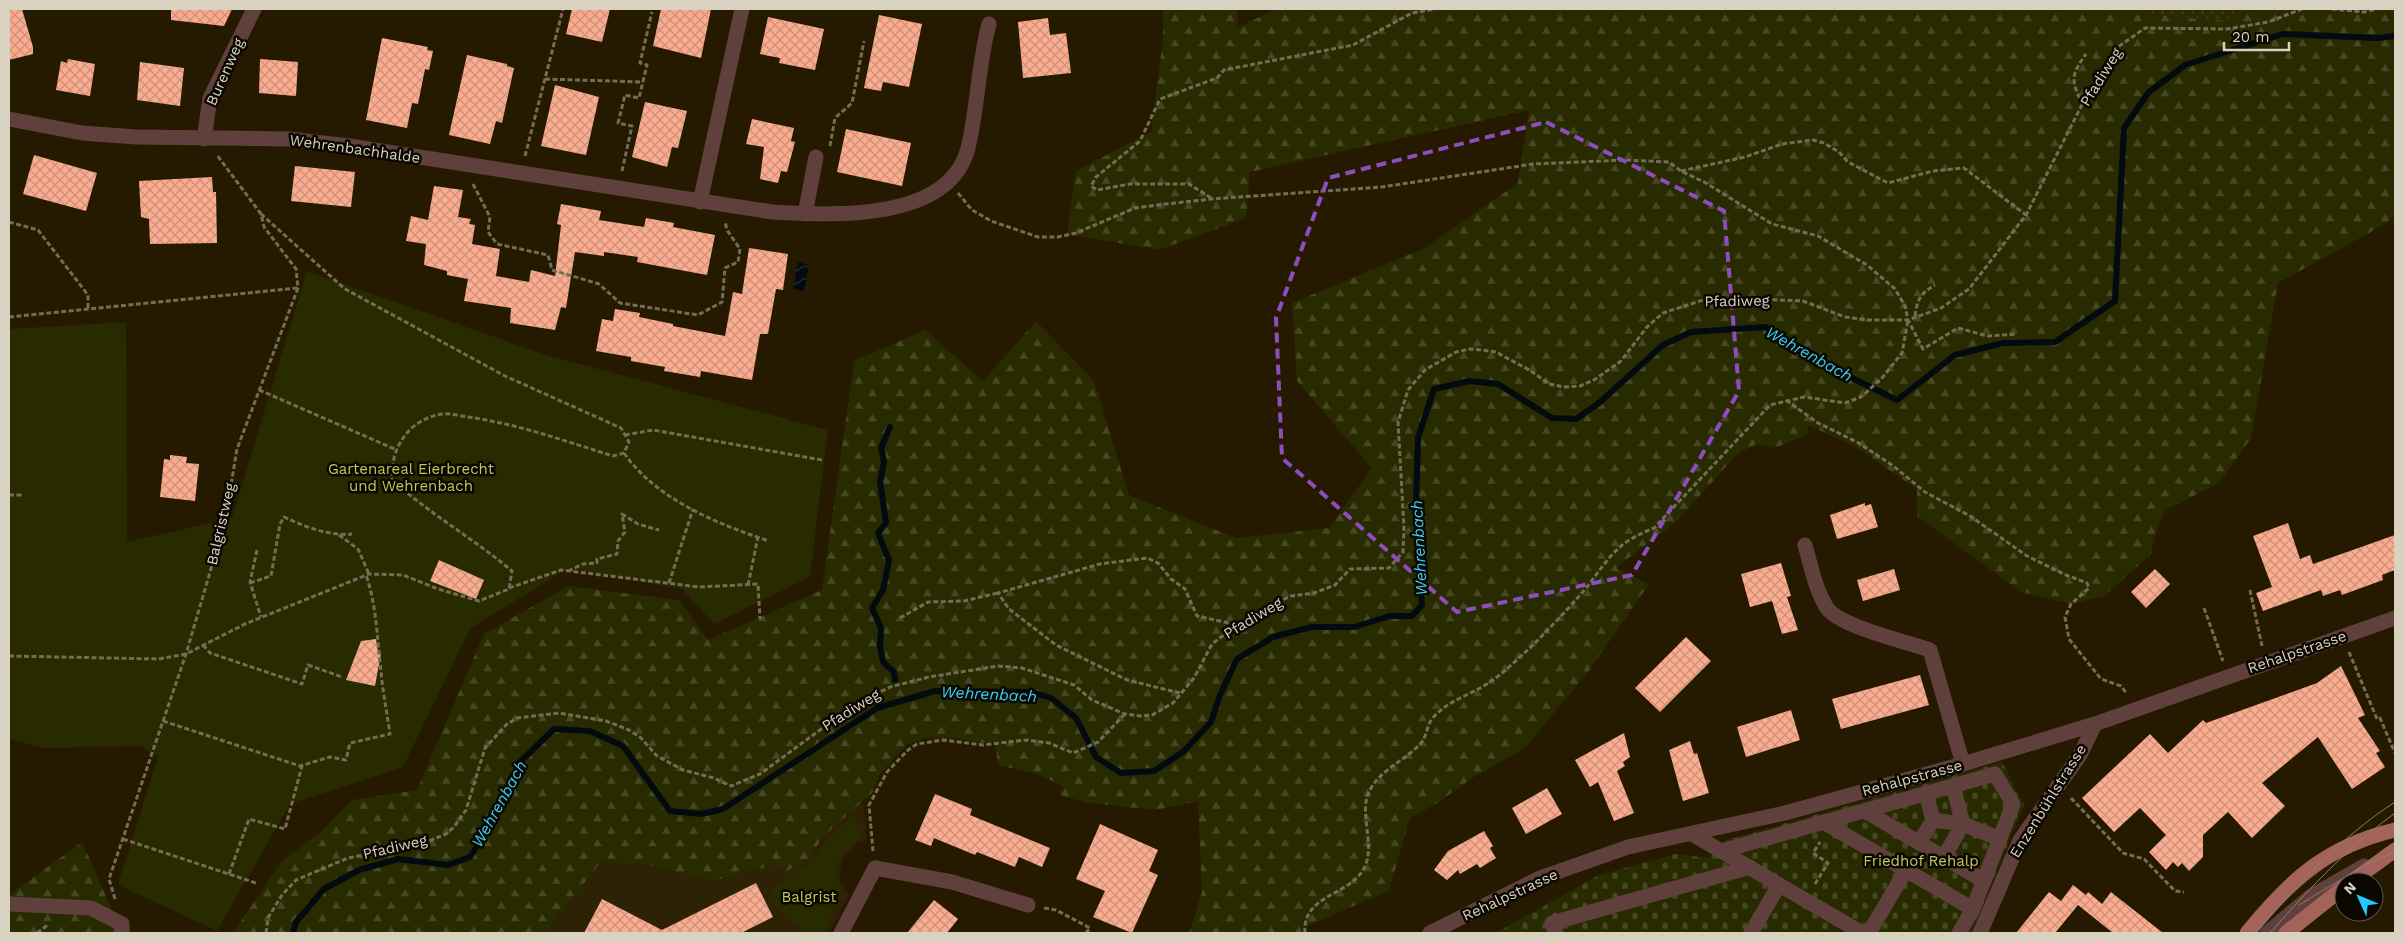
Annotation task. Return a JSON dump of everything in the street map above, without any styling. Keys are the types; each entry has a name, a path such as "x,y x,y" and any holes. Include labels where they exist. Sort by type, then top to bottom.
{"main road":[{"path":"2247,933 2286,888 2322,858 2349,845 2395,830"},
{"path":"2365,872 2394,852"},
{"path":"2286,933 2334,896"}],"street":[{"name":"Burenweg","path":"204,139 210,98 254,9"},
{"path":"700,202 742,9"},
{"name":"Wehrenbachhalde","path":"9,119 82,134 305,141 349,146 722,205 826,215 877,212 920,200 948,182 960,166 968,150 984,42 989,24"},
{"path":"805,214 816,157"},
{"path":"1806,545 1819,592 1828,610 1845,622 1930,650 1963,764"},
{"name":"Rehalpstrasse","path":"1430,933 1540,878 1628,847 1785,813 1963,764 2094,724 2395,618"},
{"name":"Enzenbühlstrasse","path":"1980,933 2020,840 2080,755 2094,724"},
{"path":"1721,851 1826,824 1995,774 2013,804 1973,909 1959,933"},
{"path":"1944,858 1963,824 1953,786"},
{"path":"1919,843 1933,820 1926,793"},
{"path":"1865,811 1984,881"},
{"path":"1933,820 1963,824 2000,839"},
{"path":"1826,824 1973,909"},
{"path":"1692,834 1862,933"},
{"path":"2266,933 2310,897 2365,865 2394,852"},
{"path":"841,933 875,868 952,882 1028,906"},
{"path":"1556,933 1552,923 1750,868"},
{"path":"1869,933 1906,870"},
{"path":"1751,933 1779,885"},
{"path":"9,904 91,908 122,929"}],"path":[{"path":"521,174 563,9"},
{"path":"1211,199 1189,184 1130,184 1097,190 1090,186 1096,177 1140,141 1160,99 1218,78 1224,70 1352,45 1412,13 1436,9"},
{"name":"Pfadiweg","path":"266,933 268,918 282,895 296,880 348,858 422,844 450,830 466,810 485,748 506,725 517,718 559,713 606,721 629,730 641,738 657,756 683,770 714,778 731,786 760,774 843,713 890,686 929,677 998,666 1022,668 1074,685 1092,700 1125,714 1152,715 1173,703 1194,678 1212,644 1264,608 1291,596 1314,593 1334,585 1350,569 1389,568 1402,552 1404,528 1398,422 1408,390 1425,370 1456,352 1470,348 1496,352 1531,371 1548,384 1564,387 1580,386 1594,380 1621,361 1647,328 1663,313 1703,300 1733,298 1803,301 1845,317 1868,320 1908,320 1941,308 1969,289 2026,215 2089,91 2114,62 2118,46 2145,28 2227,29 2268,22 2302,9"},
{"path":"2332,9 2364,12 2377,9"},
{"path":"619,189 632,126 618,123 625,95 639,98 647,65 640,63 652,12"},
{"path":"816,157 830,148 835,118 852,103 864,41"},
{"path":"2083,106 2073,86 2073,78 2075,70 2086,54"},
{"path":"545,79 643,82"},
{"path":"204,139 261,214 346,289 505,376 621,428 629,442 624,453"},
{"path":"1681,171 1745,157 1782,144 1818,140 1839,152 1848,162 1888,183 1933,171 1964,168 2026,215"},
{"path":"948,182 972,210 991,221 1038,238 1076,233 1135,208 1211,199 1382,187 1533,164 1624,160 1669,162 1681,171 1772,224 1818,236 1867,264 1895,288 1905,306 1908,320 1922,350 1958,328 1987,336 2016,334"},
{"path":"466,165 476,192 490,217 488,232 497,244 548,255 552,270 599,284 620,303 698,315 722,302 725,268 738,262 740,249 727,230 722,205"},
{"path":"9,317 298,288 296,269 264,227 261,214"},
{"path":"9,222 38,230 88,295 88,309"},
{"path":"1915,316 1917,300 1921,294 1935,285"},
{"name":"Balgristweg","path":"122,929 109,878 186,654 225,521 237,448 298,288"},
{"path":"1305,933 1304,925 1309,913 1317,903 1355,878 1363,870 1367,856 1366,809 1369,791 1377,779 1422,742 1432,719 1450,704 1490,682 1530,647 1582,592 1620,547 1634,536 1654,528 1757,416 1770,405 1804,396 1845,403 1860,397 1882,378 1902,353 1908,320"},
{"path":"259,390 397,450"},
{"path":"1785,400 1818,423 1857,442 1892,465 1926,492 1970,516 2027,556 2087,583 2089,588 2071,604 2065,616 2068,639 2101,679 2121,686 2129,696 2128,712"},
{"path":"509,589 512,572 493,555 412,498 392,480 391,464 406,434 424,419 444,414 490,420 613,456 624,453"},
{"path":"625,435 653,430 822,460"},
{"path":"624,453 634,468 673,499 769,541"},
{"path":"9,496 22,495"},
{"path":"669,583 694,509"},
{"path":"568,571 583,564 597,563 597,559 617,554 618,541 625,532 622,514 638,524 659,530"},
{"path":"250,583 271,576 280,524 284,517 304,527 338,535 352,534"},
{"path":"163,721 302,766 330,757 346,760 350,743 390,734 380,671 379,633 368,575 358,549 338,535"},
{"path":"748,585 758,537"},
{"path":"257,550 250,583 261,618"},
{"path":"900,618 928,602 964,601 1092,566 1147,558 1158,563 1171,579 1185,589 1197,616 1239,626"},
{"path":"9,656 159,659 186,654 261,618 368,575 403,575 438,589 479,601 561,570 700,587 758,584 760,618"},
{"path":"2250,590 2263,651"},
{"path":"998,593 1009,609 1056,645 1127,680 1180,693"},
{"path":"2204,608 2224,664"},
{"path":"2346,644 2377,720 2380,718 2395,753"},
{"path":"203,645 210,653 302,684 308,665 342,677"},
{"path":"875,868 868,805 887,772 908,750 917,744 943,740 983,745 1026,740 1049,743 1069,753 1082,751 1098,742 1125,714"},
{"path":"229,874 248,819 285,829 302,766"},
{"path":"2059,785 2124,853 2144,859 2175,891 2184,892"},
{"path":"1805,900 1828,862 1813,853 1826,824"},
{"path":"123,839 256,883"},
{"path":"1056,910 1090,928 1086,933"}],"highlighted area":[{"path":"1546,122 1724,211 1739,391 1632,575 1457,612 1282,458 1276,318 1328,178"}],"shaded area":[{"path":"863,801 867,840 855,844 842,860 839,879 849,894 829,933 545,933 601,862 653,866 713,881 775,865 816,851 824,836"}],"green space":[{"path":"1163,9 1237,9 1238,27 1276,9 2144,9 2153,15 2228,21 2241,9 2395,9 2395,216 2385,224 2278,283 2251,438 2219,483 2165,510 2154,538 2151,554 2104,596 2072,604 2021,592 1917,516 1917,489 1856,447 1808,425 1807,435 1774,448 1757,444 1738,453 1678,520 1616,568 1649,584 1588,672 1525,748 1474,777 1439,802 1410,818 1389,891 1309,925 1300,933 1189,933 1202,892 1198,801 1155,810 1089,803 1060,795 1063,786 1037,774 998,765 995,742 982,743 960,739 927,738 908,744 880,774 872,793 824,836 809,858 787,871 775,865 713,881 653,866 601,862 545,933 227,933 234,931 282,861 321,832 352,800 417,790 484,634 568,586 679,600 708,640 822,590 854,361 925,330 983,381 1036,321 1094,381 1129,495 1236,538 1329,528 1372,468 1297,381 1292,303 1425,248 1518,183 1529,110 1250,172 1246,218 1159,250 1067,234 1076,171 1151,132 1163,39"},
{"path":"2144,9 2241,9 2228,21 2153,15"},
{"name":"Gartenareal Eierbrecht und Wehrenbach","path":"307,271 546,355 828,430 810,577 714,624 682,589 568,568 470,629 403,767 290,804 217,931 118,885 158,757 141,746 45,748 9,739 9,329 126,322 127,542 232,518"},
{"name":"Friedhof Rehalp","path":"2002,762 2024,804 1972,933 1496,933 1599,875 1676,854 1708,858 1726,840"},
{"name":"Balgrist","path":"851,817 862,835 841,856 835,877 843,893 822,933 806,933 780,910 769,891 817,857 828,839"},
{"path":"82,842 122,933 9,933 9,895"}],"water":[{"path":"798,262 809,265 804,292 793,289"}],"building":[{"path":"9,9 22,9 33,47 33,54 9,60"},
{"path":"171,9 232,9 224,26 171,20"},
{"path":"572,9 610,9 602,42 566,34"},
{"path":"661,9 711,9 701,58 653,46"},
{"path":"879,15 922,24 909,87 883,82 881,91 864,88"},
{"path":"768,17 824,29 815,70 779,63 780,58 760,54"},
{"path":"1048,18 1050,35 1066,33 1071,73 1023,78 1018,22"},
{"path":"382,38 428,47 427,50 433,51 429,70 425,69 418,104 412,103 407,128 366,120"},
{"path":"467,55 507,64 507,66 514,68 502,123 496,121 490,144 449,135"},
{"path":"68,59 95,64 90,96 56,90 61,61 67,63"},
{"path":"260,59 298,62 296,96 259,93"},
{"path":"140,62 184,68 180,106 137,100"},
{"path":"555,85 599,97 586,155 541,146"},
{"path":"645,102 687,111 678,148 672,147 667,167 632,157"},
{"path":"752,119 794,128 791,141 795,142 787,172 781,171 778,183 760,179 764,147 746,144"},
{"path":"846,129 911,143 902,186 837,172"},
{"path":"34,155 97,173 86,211 23,194"},
{"path":"295,166 355,172 351,207 291,201"},
{"path":"212,177 213,192 216,192 217,243 150,244 149,219 141,217 139,181"},
{"path":"434,186 463,190 458,217 471,219 469,224 475,225 472,244 500,249 496,276 529,282 531,270 555,276 561,225 557,224 561,204 601,211 599,220 644,227 646,218 674,223 673,227 715,235 707,275 637,262 638,257 604,252 604,256 575,252 566,308 561,307 555,330 510,323 511,308 464,301 468,279 447,275 447,271 424,265 426,244 406,241 411,216 428,220"},
{"path":"749,248 788,254 783,290 776,289 768,334 760,334 752,380 701,371 700,377 664,371 665,367 631,361 631,357 596,351 602,319 613,321 615,309 640,313 639,317 673,324 673,326 725,336 733,292 742,294"},
{"path":"170,455 187,457 186,463 199,464 195,501 160,497 164,459 170,460"},
{"path":"1865,503 1865,506 1871,504 1878,527 1837,539 1830,515"},
{"path":"2288,523 2300,559 2310,555 2313,564 2395,535 2395,570 2382,575 2383,580 2342,595 2340,590 2323,596 2321,590 2263,611 2256,593 2272,587 2253,536"},
{"path":"439,560 484,580 476,599 430,581"},
{"path":"1781,563 1791,596 1787,597 1798,630 1782,634 1772,601 1750,607 1741,574"},
{"path":"1894,569 1900,590 1863,601 1857,580"},
{"path":"2155,569 2170,584 2146,608 2131,592"},
{"path":"1686,637 1711,661 1660,712 1635,688"},
{"path":"376,639 378,652 381,653 375,686 346,680 361,641"},
{"path":"2341,666 2365,715 2358,718 2380,751 2376,753 2385,767 2352,789 2318,737 2262,783 2285,806 2252,838 2228,812 2203,835 2203,857 2189,871 2182,863 2178,867 2173,862 2166,870 2149,852 2166,835 2140,808 2114,832 2082,798 2150,734 2168,753 2203,720 2206,723 2317,683"},
{"path":"1920,675 1929,705 1841,729 1832,699"},
{"path":"1791,710 1800,740 1746,757 1737,727"},
{"path":"1624,733 1630,757 1623,762 1625,766 1617,771 1634,813 1614,821 1598,782 1590,787 1575,760"},
{"path":"1690,741 1694,754 1697,753 1709,793 1683,801 1669,750"},
{"path":"1547,788 1562,814 1526,834 1512,808"},
{"path":"935,794 972,809 970,815 1050,848 1042,867 1019,857 1015,867 977,852 975,855 934,838 931,846 915,840"},
{"path":"1100,824 1158,850 1149,871 1158,875 1132,933 1093,917 1105,891 1076,879"},
{"path":"1484,831 1493,846 1490,848 1496,858 1480,868 1477,864 1460,874 1458,870 1447,880 1434,870 1448,851"},
{"path":"756,883 773,917 741,933 584,933 602,899 662,930"},
{"path":"2073,885 2086,895 2088,892 2102,904 2111,892 2163,933 2113,933 2078,905 2055,933 2016,933 2049,892 2061,901"},
{"path":"934,900 958,919 947,933 907,933"}],"waterway":[{"name":"Wehrenbach","path":"293,933 296,922 324,889 359,870 398,859 448,865 470,857 493,821 519,763 554,729 590,731 623,746 670,811 701,814 723,809 877,708 935,691 1031,692 1051,698 1076,718 1096,757 1121,773 1154,771 1183,752 1211,722 1220,695 1237,659 1273,637 1312,627 1354,627 1390,616 1412,616 1422,605 1416,502 1418,438 1434,389 1470,381 1498,384 1552,418 1576,419 1599,403 1663,345 1691,332 1765,327 1856,380 1897,400 1955,355 2003,343 2055,342 2115,301 2124,128 2148,93 2185,65 2283,34 2377,38 2395,36"},
{"path":"890,427 881,448 884,462 880,481 886,523 878,533 889,560 883,590 872,608 881,628 880,647 883,662 894,672 895,680"}],"tram line":[{"path":"2256,933 2321,862 2356,830 2395,802"},
{"path":"2270,933 2329,870 2377,826 2395,813"},
{"path":"2299,905 2365,865 2395,852"}]}
